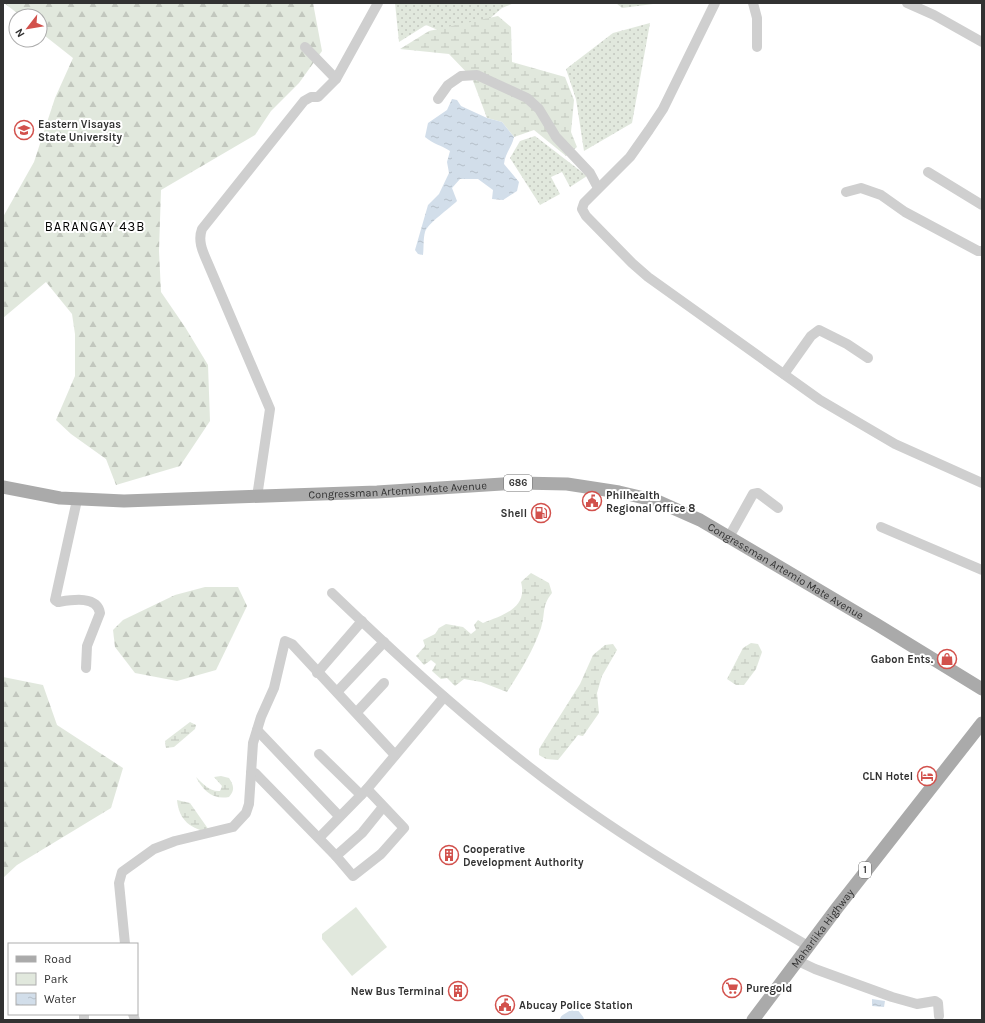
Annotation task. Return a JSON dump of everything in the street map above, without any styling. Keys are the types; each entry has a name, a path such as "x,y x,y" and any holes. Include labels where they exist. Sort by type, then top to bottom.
{"main road":[{"name":"Congressman Artemio Mate Avenue","path":"3,487 77,500 141,501 257,497 511,484 567,484 657,501 700,520 876,624 982,689"},
{"name":"Maharlika Highway","path":"753,1020 808,946 982,724"}],"street":[{"path":"257,497 270,409 209,266 200,244 199,236 202,229 304,101 310,97 318,97 336,79 378,3"},
{"path":"716,3 662,109 630,157 584,203 582,209 597,228 648,277 820,400 896,444 982,483"},
{"path":"753,3 757,18 757,47"},
{"path":"908,3 934,15 982,42"},
{"path":"305,47 336,79"},
{"path":"438,99 448,85 460,76 477,75 527,98 539,109 556,137 590,173 598,188"},
{"path":"928,172 982,205"},
{"path":"846,192 861,188 881,195 905,212 978,251 982,251"},
{"path":"784,374 817,330 827,333 868,358"},
{"path":"729,537 753,494 758,493 778,508"},
{"path":"77,500 55,600 56,602 86,600 100,609 100,613 88,646 86,668"},
{"path":"881,527 982,570"},
{"path":"332,593 444,696 524,762 590,811 702,884 808,946"},
{"path":"317,673 362,622"},
{"path":"125,943 118,883 122,872 154,849 175,841 226,829 237,824 246,812 249,804 254,743 257,730 274,688 284,641 292,644 317,673 357,712 395,755"},
{"path":"337,692 384,642"},
{"path":"357,712 384,683"},
{"path":"319,838 364,792 444,696"},
{"path":"257,730 339,816"},
{"path":"251,773 255,773 319,838 353,876 381,854 404,828 383,807 319,754"},
{"path":"336,856 362,833 383,807"},
{"path":"798,961 815,969 892,997 917,1004 935,1001 938,1003 939,1016"}],"green space":[{"path":"4,3 313,3 322,51 299,83 271,111 255,135 161,190 159,251 161,292 185,327 208,365 210,421 180,466 116,485 106,459 71,434 56,420 75,376 75,334 72,314 46,282 3,318 3,217 34,162 55,98 73,58 48,38 48,8 11,8"},
{"path":"395,3 514,3 502,8 464,41 426,25 399,42"},
{"path":"616,3 653,3 653,4 622,8"},
{"path":"498,16 511,27 512,62 565,77 574,100 571,132 577,147 566,156 534,130 514,137 502,122 487,118 472,78 449,54 400,49 429,31"},
{"path":"650,23 632,123 584,151 576,99 566,69 613,33"},
{"path":"535,136 587,176 570,187 562,172 551,177 560,194 540,205 510,158 520,141"},
{"path":"531,573 549,583 552,593 546,602 541,628 534,645 507,692 481,682 464,679 455,686 447,678 441,679 432,671 436,664 431,660 424,665 416,656 425,646 423,640 435,634 439,628 446,624 463,627 471,634 476,630 474,625 478,620 483,623 512,609 521,598 521,582"},
{"path":"205,587 238,587 247,606 216,670 177,681 135,673 115,647 113,630 123,620 175,595"},
{"path":"751,643 758,644 762,652 756,669 744,685 736,685 727,679 743,648"},
{"path":"613,644 617,650 602,676 597,693 599,713 583,736 578,735 558,760 546,759 539,755 539,749 580,684 593,655 605,645"},
{"path":"3,677 43,685 57,725 123,768 111,808 17,865 3,878"},
{"path":"190,722 196,725 195,729 174,747 166,748 165,741"},
{"path":"221,776 229,778 232,783 233,790 229,797 223,798 213,796 205,790 196,777 210,789 220,791 222,786 214,777"},
{"path":"177,800 190,803 211,833 198,829 187,823 180,813"},
{"path":"356,907 387,947 352,976 322,939 322,934"}],"water":[{"path":"452,99 457,100 461,106 487,118 502,122 514,137 504,164 519,182 517,191 503,200 492,199 493,190 478,179 460,179 452,188 457,201 427,229 424,238 423,255 418,254 415,250 428,205 439,194 449,173 447,162 450,151 425,137 428,123 447,110"},
{"path":"872,999 885,1001 884,1007 872,1006"}],"waterway":[{"path":"566,1020 574,1015 578,1020"}],"place":[{"name":"Eastern Visayas State University","path":"24,130"},
{"name":"Philhealth Regional Office 8","path":"592,501"},
{"name":"Shell","path":"541,513"},
{"name":"Gabon Ents.","path":"947,659"},
{"name":"CLN Hotel","path":"927,776"},
{"name":"Cooperative Development Authority","path":"449,855"},
{"name":"Puregold","path":"732,988"},
{"name":"New Bus Terminal","path":"458,991"},
{"name":"Abucay Police Station","path":"505,1005"}],"district":[{"name":"BARANGAY 43B","path":"95,226"}]}
